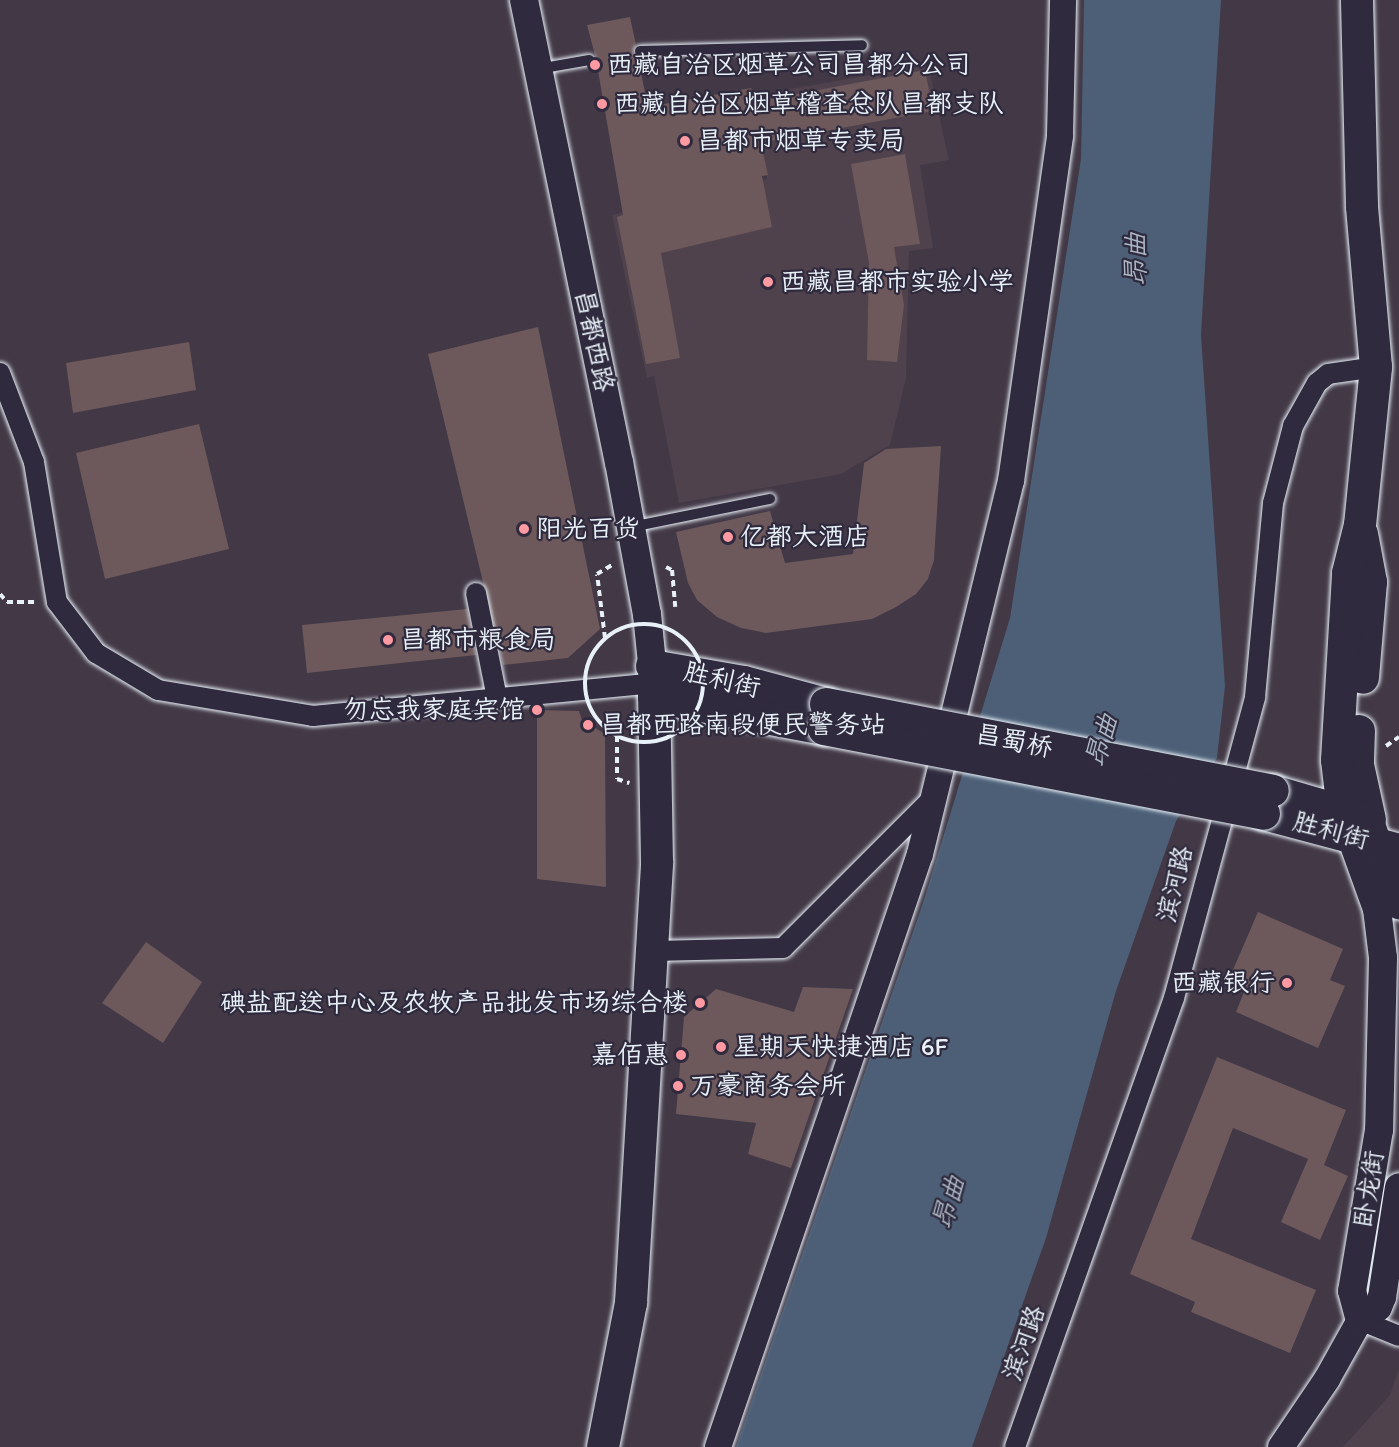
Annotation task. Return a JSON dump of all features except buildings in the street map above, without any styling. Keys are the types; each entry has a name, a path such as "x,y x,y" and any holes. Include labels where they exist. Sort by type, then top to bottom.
{"main road":[{"name":"昌都西路","path":"524,0 631,527 654,682"},
{"path":"1358,0 1362,206 1376,368 1360,525 1348,573 1339,721 1338,785 1373,832 1399,905"},
{"path":"603,1447 632,1303 657,862 654,682"},
{"name":"胜利街","path":"654,682 744,682 825,717"},
{"name":"昌蜀桥","path":"825,717 1268,802"},
{"name":"胜利街","path":"1268,802 1373,832"},
{"name":"卧龙街","path":"1373,832 1377,909 1383,958 1378,1130 1352,1291 1360,1320 1378,1308 1382,1297 1399,1187"}],"street":[{"path":"718,1447 920,854 1011,481 1060,135 1062,0"},
{"name":"滨河路","path":"1015,1447 1174,998 1255,697 1274,503 1293,426 1317,383 1328,374 1376,368"},
{"path":"0,373 34,462 57,602 96,653 158,690 313,716 654,682"},
{"path":"476,592 496,698"},
{"path":"653,951 783,948 933,798"},
{"path":"1360,1320 1399,1336"},
{"name":"卧龙街","path":"1281,1447 1327,1379 1360,1320"}],"lane":[{"path":"639,51 862,45"},
{"path":"538,69 589,60"},
{"path":"631,527 770,499"}],"path":[{"path":"672,570 675,613"},
{"path":"597,574 605,638"},
{"path":"0,594 7,602 57,602"},
{"path":"640,624 660,626 677,634 699,662 703,680 694,713 668,737 634,741 617,736 601,724 590,708 585,690 585,671 605,638 640,624"},
{"path":"676,624 677,634"},
{"path":"617,736 617,779"}],"shaded area":[{"name":"西藏昌都市实验小学","path":"928,65 949,160 920,165 933,248 909,251 906,378 890,445 841,474 679,503 654,376 647,378 612,215 767,179 756,95"},
{"path":"1399,1369 1399,1447 1343,1447 1390,1395"}],"water":[{"name":"昂曲","path":"1084,0 1221,0 1201,335 1225,686 1217,758 1176,821 1116,991 1046,1238 972,1447 736,1447 924,900 1010,618 1081,159"}],"place":[{"name":"西藏自治区烟草公司昌都分公司","path":"595,65"},
{"name":"西藏自治区烟草稽查总队昌都支队","path":"602,104"},
{"name":"昌都市烟草专卖局","path":"685,141"},
{"name":"西藏昌都市实验小学","path":"768,282"},
{"name":"阳光百货","path":"524,529"},
{"name":"亿都大酒店","path":"728,537"},
{"name":"昌都市粮食局","path":"388,640"},
{"name":"勿忘我家庭宾馆","path":"537,710"},
{"name":"昌都西路南段便民警务站","path":"588,725"},
{"name":"西藏银行","path":"1287,983"},
{"name":"碘盐配送中心及农牧产品批发市场综合楼","path":"700,1003"},
{"name":"星期天快捷酒店 6F","path":"721,1047"},
{"name":"嘉佰惠","path":"681,1055"},
{"name":"万豪商务会所","path":"678,1086"}]}
